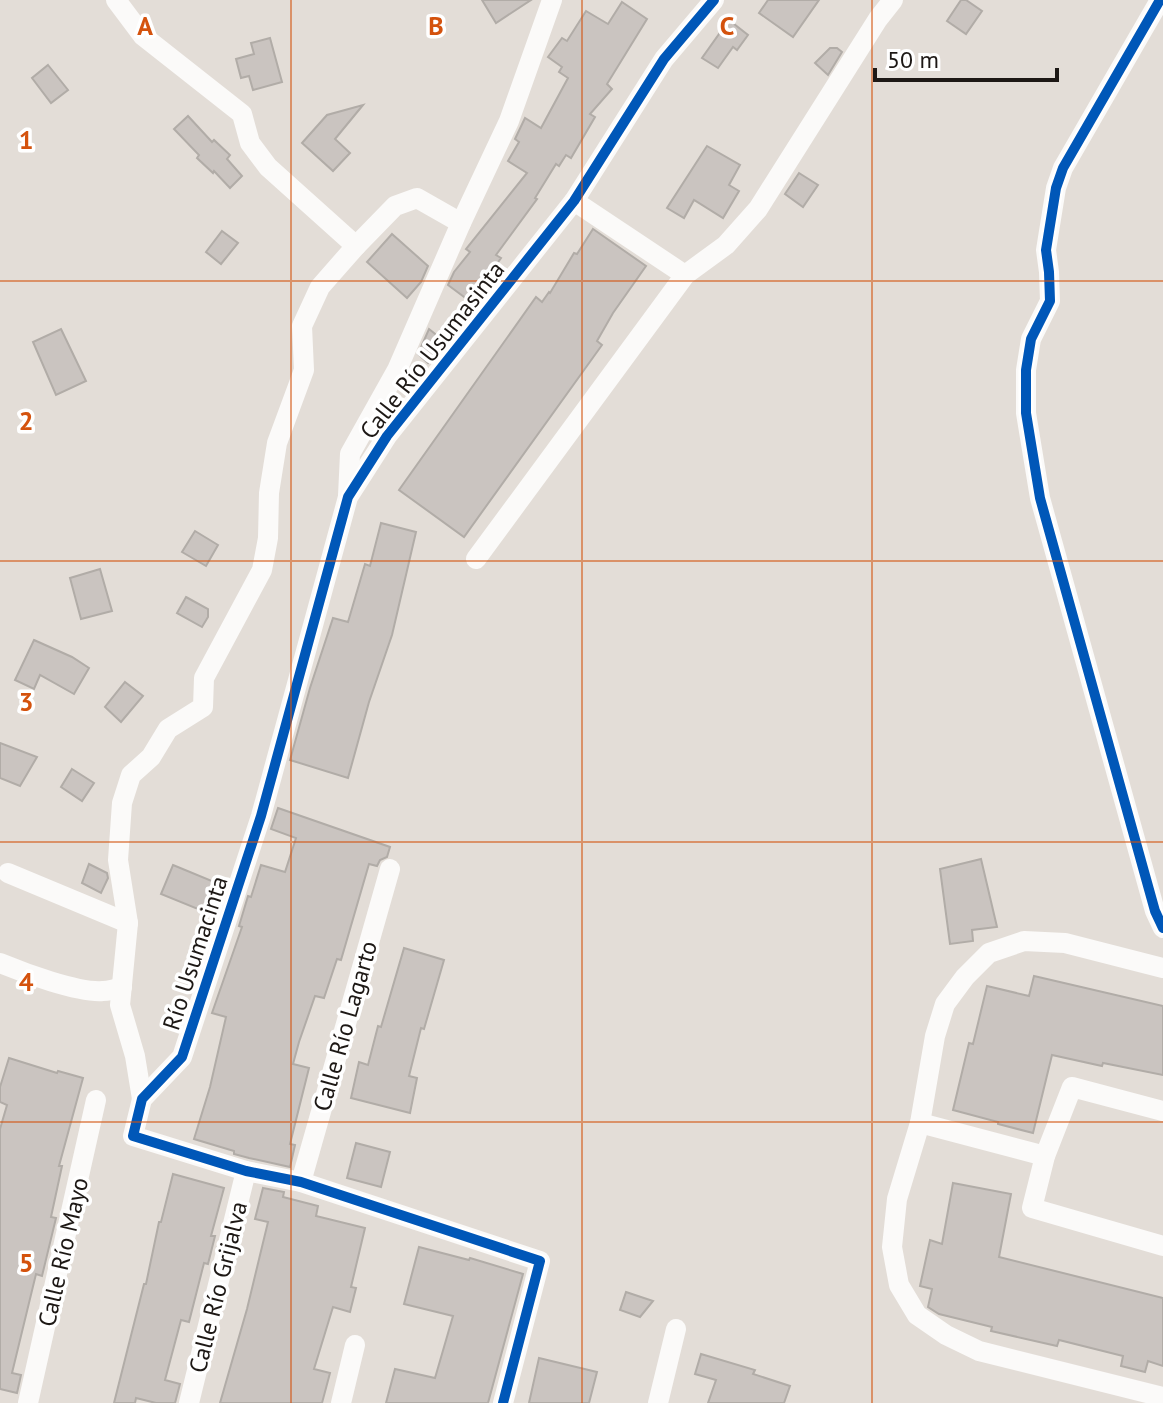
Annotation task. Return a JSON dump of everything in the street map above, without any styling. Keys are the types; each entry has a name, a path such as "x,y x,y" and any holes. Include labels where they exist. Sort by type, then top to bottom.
{"street":[{"path":"116,0 143,36 242,114 250,143 268,167 356,246"},
{"path":"348,497 350,454 397,370 509,121 552,0"},
{"name":"Calle Río Usumasinta","path":"261,816 348,497 387,436 574,201 664,59 714,0"},
{"path":"476,559 685,275 726,245 758,209 893,0"},
{"path":"1160,0 1063,168 1056,188 1046,250 1050,301 1031,339 1026,370 1026,413 1040,498 1155,911 1163,928"},
{"path":"142,1099 135,1056 120,1005 128,923 118,860 122,803 131,775 151,757 168,729 203,707 204,678 262,570 277,443 304,370 302,326 320,287 395,206 417,198 461,223"},
{"path":"574,201 685,275"},
{"name":"Río Usumacinta","path":"246,1171 133,1136 142,1099 182,1057 261,816"},
{"name":"Calle Río Lagarto","path":"301,1182 390,869"},
{"path":"8,873 128,923"},
{"path":"1163,968 1065,943 1024,941 989,953 965,977 945,1004 935,1036 920,1123 897,1199 892,1247 899,1285 917,1315 946,1335 979,1351 1163,1397"},
{"path":"0,963 88,990 104,991 122,987"},
{"path":"1163,1111 1072,1087 1045,1156 1032,1208 1163,1246"},
{"name":"Calle Río Mayo","path":"28,1403 96,1100"},
{"path":"920,1123 1045,1156"},
{"path":"246,1171 301,1182 540,1261 503,1403"},
{"name":"Calle Río Grijalva","path":"189,1403 246,1171"},
{"path":"658,1403 676,1329"},
{"path":"341,1403 355,1345"}],"building":[{"path":"482,0 531,0 496,23"},
{"path":"768,0 819,0 793,37 759,13"},
{"path":"961,0 982,11 966,34 947,21"},
{"path":"622,2 647,19 607,84 612,89 590,114 595,117 571,158 566,155 559,166 556,164 537,199 496,255 501,258 491,272 497,276 475,305 448,285 470,252 466,249 527,173 508,161 519,142 515,139 525,118 541,128 568,78 559,72 562,67 548,57 562,38 567,41 586,11 608,24"},
{"path":"729,20 748,35 737,50 733,47 718,68 702,58"},
{"path":"270,38 282,82 253,90 249,76 241,78 236,59 254,54 251,43"},
{"path":"830,48 842,52 828,75 815,63"},
{"path":"48,65 68,90 51,103 32,78"},
{"path":"363,105 335,139 350,153 333,171 302,143 327,115"},
{"path":"188,116 212,142 214,140 230,155 227,159 242,176 230,188 197,158 199,155 174,129"},
{"path":"707,146 740,165 729,185 739,191 723,218 694,200 684,218 667,208"},
{"path":"799,173 818,185 803,207 785,194"},
{"path":"593,229 646,266 597,341 602,345 464,537 399,490 536,297 542,302 550,293"},
{"path":"222,231 238,243 221,264 206,252"},
{"path":"392,234 428,266 421,282 407,298 367,262"},
{"path":"61,329 86,381 56,395 33,342"},
{"path":"429,329 445,342 428,363 418,354"},
{"path":"381,523 416,532 392,635 348,778 290,760 333,618 348,622 365,564 370,566"},
{"path":"195,531 218,545 206,566 182,552"},
{"path":"100,569 112,611 81,619 70,578"},
{"path":"186,597 208,609 208,617 202,627 177,613"},
{"path":"34,640 89,668 74,694 40,675 34,689 15,680"},
{"path":"125,682 143,696 121,722 105,707"},
{"path":"0,743 37,757 20,786 0,778"},
{"path":"72,769 94,783 82,801 61,787"},
{"path":"278,808 390,847 387,857 380,860 377,866 369,864 341,960 337,959 324,998 315,996 299,1042 293,1064 309,1068 290,1144 295,1145 290,1167 234,1154 234,1151 194,1139 226,1017 212,1013 242,927 239,926 248,896 251,897 261,865 285,872 296,838 271,829"},
{"path":"981,859 997,927 972,930 973,941 950,944 940,869"},
{"path":"89,864 107,873 101,893 82,883"},
{"path":"173,865 224,886 215,916 161,894"},
{"path":"404,948 444,960 409,1076 417,1078 410,1113 351,1098 359,1062 368,1065"},
{"path":"1034,976 1163,1006 1163,1075 1052,1055 1033,1133 953,1110 987,986 1029,996"},
{"path":"9,1058 83,1078 59,1166 62,1166 51,1217 56,1218 42,1276 36,1274 12,1373 21,1375 17,1393 0,1389 0,1129 7,1105 0,1102 0,1087"},
{"path":"356,1143 390,1152 381,1187 347,1178"},
{"path":"173,1174 224,1188 211,1236 215,1236 208,1264 204,1263 189,1322 181,1320 165,1380 180,1384 175,1403 156,1403 136,1398 135,1403 114,1403 159,1222"},
{"path":"953,1183 1011,1194 999,1257 1163,1298 1163,1366 1148,1361 1145,1372 1121,1366 1123,1356 1059,1340 1057,1346 991,1331 992,1327 939,1314 928,1307 932,1289 920,1286 930,1240 942,1244"},
{"path":"263,1188 284,1192 283,1197 318,1206 316,1216 365,1228 351,1287 356,1288 350,1312 333,1307 314,1369 330,1373 322,1403 220,1403 268,1222 255,1219"},
{"path":"419,1247 523,1274 488,1403 386,1403 395,1369 435,1378 453,1316 404,1304"},
{"path":"626,1292 653,1301 640,1317 620,1310"},
{"path":"701,1354 755,1370 753,1374 790,1386 784,1403 708,1403 716,1380 695,1374"},
{"path":"539,1358 597,1372 589,1403 529,1403"}],"cycle path":[{"path":"503,1403 540,1261 301,1182 246,1171 133,1136 142,1099 182,1057 261,816 348,497 387,436 574,201 664,59 714,0"},
{"path":"1160,0 1063,168 1056,188 1046,250 1050,301 1031,339 1026,370 1026,413 1040,498 1155,911 1163,928"}]}
